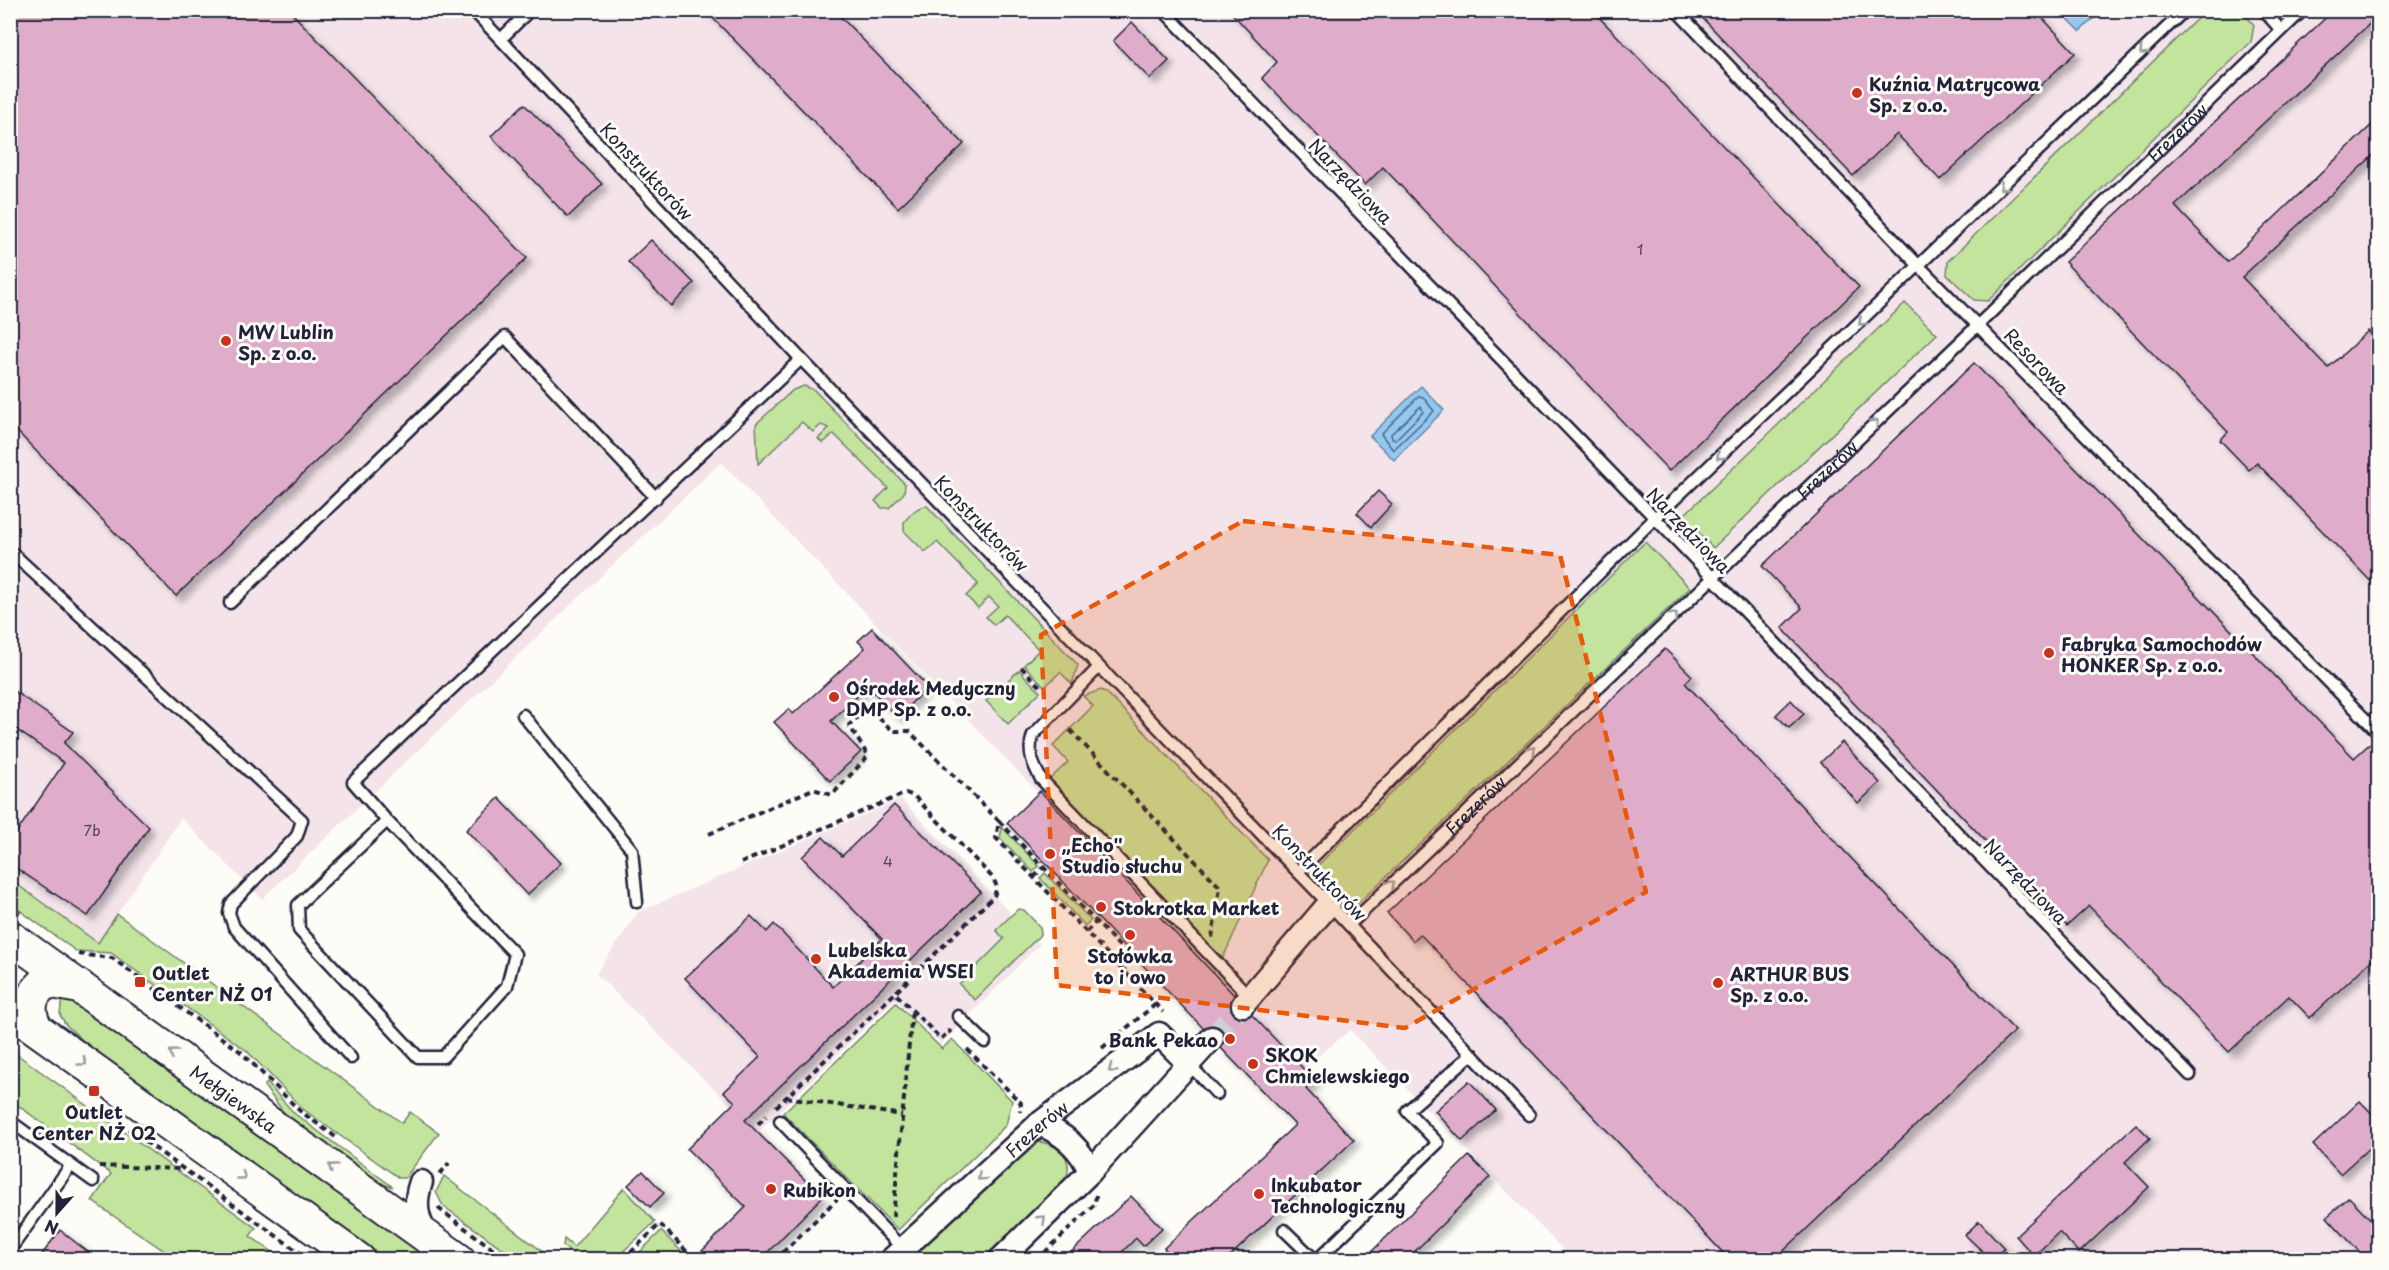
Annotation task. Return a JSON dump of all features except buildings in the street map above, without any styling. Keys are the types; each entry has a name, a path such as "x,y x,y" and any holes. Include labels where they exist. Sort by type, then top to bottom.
{"main road":[{"name":"Mełgiewska","path":"13,915 80,987 459,1260"},
{"path":"23,1019 30,1016 30,1001 37,989 47,981 80,987"},
{"path":"23,1019 359,1260"}],"street":[{"path":"1247,1001 1329,904"},
{"path":"1161,1023 1189,1064"},
{"name":"Frezerów","path":"896,1254 1029,1121 1161,1023"},
{"path":"1000,1260 1094,1179 1212,1038"},
{"path":"1029,1121 1057,1130 1085,1158 1094,1179"},
{"path":"379,1201 425,1185"},
{"path":"425,1185 416,1197 416,1210 426,1235"}],"lane":[{"name":"Konstruktorów","path":"473,10 801,359 1329,904 1529,1115"},
{"path":"501,39 530,10"},
{"name":"Narzędziowa","path":"1163,10 2190,1075"},
{"name":"Resorowa","path":"1676,10 1920,267 2379,732"},
{"path":"1298,872 1654,518 1920,267 2185,10"},
{"path":"2263,10 2282,30"},
{"name":"Frezerów","path":"1349,925 1978,325 2303,10"},
{"path":"230,603 505,337 657,498"},
{"path":"387,821 298,905 299,930 418,1057 443,1057 507,986 515,954 387,821 353,782 657,498 801,359"},
{"path":"10,551 302,819 297,836 231,904 230,913 234,927 351,1058"},
{"path":"1099,667 1033,735 1030,750 1034,766 1041,779 1210,954 1247,1001"},
{"path":"523,715 632,850 637,902"},
{"path":"958,1016 985,1042"},
{"path":"1284,1230 1316,1260 1438,1143 1407,1112 1472,1054"},
{"path":"1189,1064 1217,1094"},
{"path":"10,1121 93,1181"},
{"path":"780,1121 896,1254"},
{"path":"10,1250 70,1165"}],"path":[{"path":"1022,667 1043,690"},
{"path":"846,707 856,718"},
{"path":"709,834 813,789 832,795 868,756 849,725 867,708 893,730 909,731 1044,867 1128,955 1124,971"},
{"path":"1070,730 1220,887 1210,954"},
{"path":"741,863 906,793 914,796 993,878 997,892 759,1124"},
{"path":"999,821 996,838 1155,1004 1161,1023"},
{"path":"1034,877 1044,867"},
{"path":"1086,932 1096,922"},
{"path":"69,947 78,954 112,958 241,1052 300,1111 346,1145"},
{"path":"907,963 915,972"},
{"path":"895,993 940,1039 949,1031 957,1039"},
{"path":"1127,1027 1155,1004"},
{"path":"892,1224 912,1011"},
{"path":"966,1047 1021,1103 1029,1121"},
{"path":"786,1097 902,1115"},
{"path":"126,1127 310,1260"},
{"path":"449,1163 425,1185 434,1206 508,1260"},
{"path":"95,1166 184,1169"},
{"path":"1037,1260 1095,1204 1094,1179"},
{"path":"775,1260 841,1195"},
{"path":"623,1260 660,1224 690,1255 685,1260"}],"highlighted area":[{"path":"1243,521 1560,555 1646,892 1405,1028 1057,985 1041,635"}],"shaded area":[{"path":"11,11 2378,11 2378,1259 1572,1259 1350,1030 1303,1069 721,462 262,899 181,818 98,943 11,880"},
{"name":"Lubelska Akademia WSEI","path":"901,799 1040,944 941,1044 895,999 758,1132 596,974 638,912"}],"green space":[{"path":"2205,11 2242,11 2254,25 2251,42 1988,301 1974,300 1947,275 1948,261"},
{"path":"1905,303 1937,334 1713,548 1683,516"},
{"path":"804,386 814,390 905,484 904,493 889,508 882,508 875,501 888,488 834,434 823,443 818,439 829,428 821,425 813,432 802,422 758,464 756,424 793,390"},
{"path":"927,506 1078,665 1072,684 1060,672 1045,687 1024,665 1039,650 1005,615 994,625 986,617 998,606 989,597 978,608 966,596 978,584 937,542 925,552 904,531 904,522 909,516 917,509"},
{"path":"1645,542 1690,588 1350,911 1312,871"},
{"path":"1019,670 1040,692 1008,724 986,701"},
{"path":"1101,690 1107,693 1268,860 1222,960 1050,779 1068,762 1053,746 1093,706 1083,696"},
{"path":"1002,827 1039,866 1033,872 1000,838"},
{"path":"1045,873 1091,920 1085,926 1040,878"},
{"path":"11,880 98,943 117,914 402,1123 410,1112 439,1133 405,1178 399,1178 303,1109 247,1051 111,953 76,951 11,904"},
{"path":"1018,909 1024,910 1040,927 1041,934 975,1000 959,984 1004,939 996,930"},
{"path":"62,997 72,999 432,1259 386,1259 90,1047 66,1025 60,1015"},
{"path":"896,1003 942,1049 952,1039 1012,1101 1006,1125 898,1230 783,1113"},
{"path":"11,1050 256,1228 250,1236 283,1259 176,1259 92,1201 111,1174 11,1100"},
{"path":"267,1083 295,1114 393,1187 381,1184 285,1114 264,1086"},
{"path":"1041,1142 1055,1147 1065,1156 1068,1168 1064,1183 986,1259 907,1260 1034,1143"},
{"path":"444,1176 552,1259 517,1259 443,1206 436,1192"},
{"path":"624,1188 655,1222 615,1259 578,1259 563,1246 564,1239 574,1247"},
{"path":"661,1231 684,1254 679,1259 633,1259"}],"water":[{"path":"2063,10 2102,11 2080,31 2061,12"},
{"path":"1421,386 1444,410 1394,460 1370,436"}],"tunnel":[{"path":"1212,1038 1243,1005"}],"place":[{"name":"Kuźnia Matrycowa Sp. z o.o.","path":"1857,93"},
{"name":"MW Lublin Sp. z o.o.","path":"226,341"},
{"name":"Fabryka Samochodów HONKER Sp. z o.o.","path":"2049,653"},
{"name":"Ośrodek Medyczny DMP Sp. z o.o.","path":"834,697"},
{"name":",,Echo'' Studio słuchu","path":"1050,854"},
{"name":"Stokrotka Market","path":"1101,907"},
{"name":"Stołówka to i owo","path":"1130,935"},
{"name":"Lubelska Akademia WSEI","path":"816,959"},
{"name":"Outlet Center NŻ 01","path":"140,982"},
{"name":"ARTHUR BUS Sp. z o.o.","path":"1718,983"},
{"name":"Bank Pekao","path":"1230,1039"},
{"name":"SKOK Chmielewskiego","path":"1253,1064"},
{"name":"Outlet Center NŻ 02","path":"94,1091"},
{"name":"Rubikon","path":"771,1189"},
{"name":"Inkubator Technologiczny","path":"1259,1194"}]}
